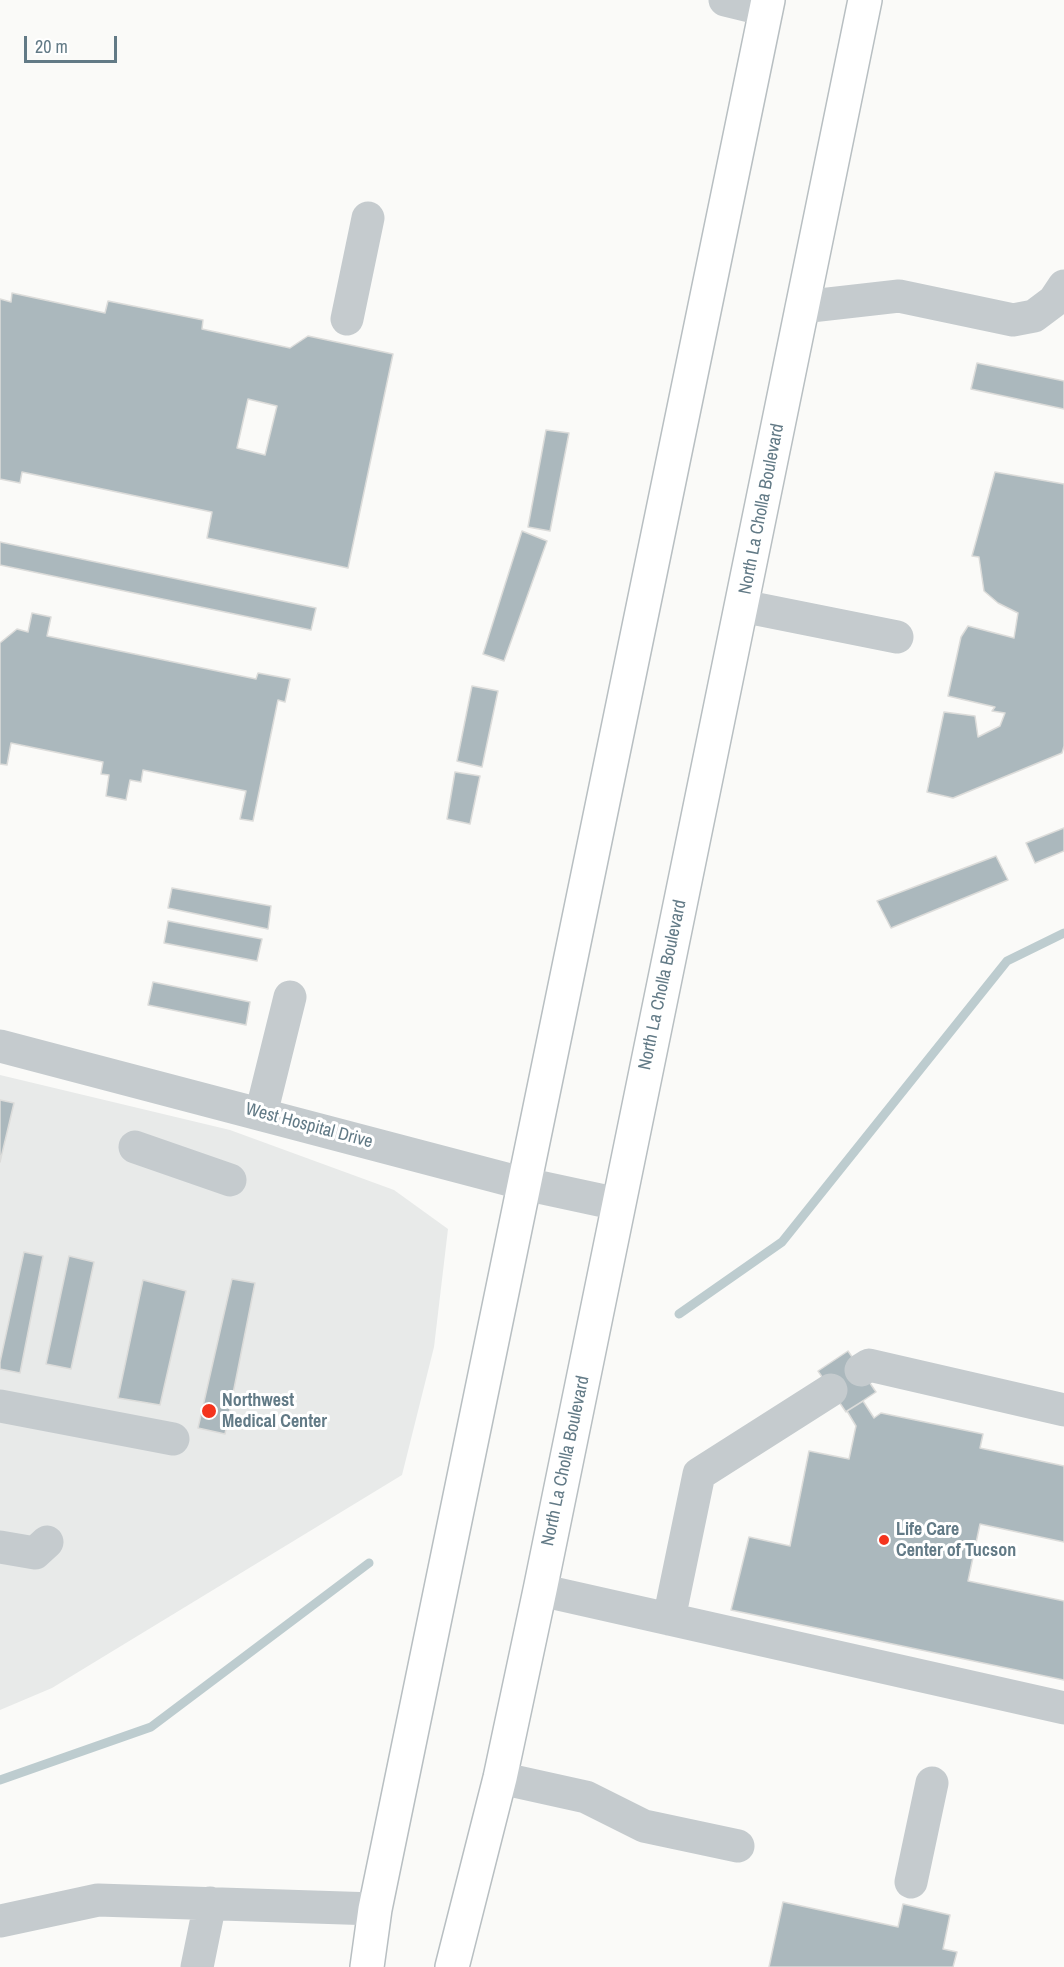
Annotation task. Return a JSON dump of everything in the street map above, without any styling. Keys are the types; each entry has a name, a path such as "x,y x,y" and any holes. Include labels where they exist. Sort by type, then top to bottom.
{"main road":[{"name":"North La Cholla Boulevard","path":"452,1967 500,1778 540,1590 865,0"},
{"path":"367,1967 375,1909 767,5"}],"street":[{"path":"726,0 767,5"},
{"path":"347,319 368,218"},
{"path":"802,308 899,296 1013,320 1034,316 1054,301 1064,286"},
{"path":"742,606 897,637"},
{"path":"261,1114 290,997"},
{"name":"West Hospital Drive","path":"0,1046 525,1184 618,1204"},
{"path":"135,1146 230,1180"},
{"path":"861,1370 869,1365 1064,1410"},
{"path":"669,1619 699,1474 831,1390"},
{"path":"0,1406 173,1438"},
{"path":"0,1547 35,1553 47,1542"},
{"path":"540,1590 1064,1708"},
{"path":"500,1778 586,1797 644,1826 738,1846"},
{"path":"911,1882 932,1783"},
{"path":"0,1922 98,1900 375,1909"},
{"path":"197,1967 210,1903"}],"shaded area":[{"name":"Northwest Medical Center","path":"0,1075 230,1130 394,1190 448,1229 434,1347 402,1475 52,1688 0,1710"}],"building":[{"path":"12,293 105,313 108,301 203,320 202,329 290,348 308,336 393,354 348,568 207,538 212,512 22,472 20,483 0,479 0,299 11,302","holes":["248,399 277,406 265,455 237,448"]},
{"path":"977,363 1064,381 1064,409 971,389"},
{"path":"546,430 569,433 550,531 528,527"},
{"path":"995,472 1064,484 1064,746 1062,753 953,798 927,792 944,712 975,716 978,737 1000,726 1005,713 992,711 995,707 948,696 961,637 968,626 1014,638 1018,613 998,603 984,591 979,557 972,556"},
{"path":"522,531 547,541 504,661 483,654"},
{"path":"0,542 316,608 311,630 0,565"},
{"path":"32,613 51,617 47,636 256,679 258,673 290,679 285,702 278,700 253,821 240,819 246,791 143,770 141,782 130,780 126,800 106,796 109,775 101,774 103,762 11,743 7,765 0,764 0,643 17,629 28,632"},
{"path":"472,686 498,691 482,767 457,761"},
{"path":"455,772 480,776 470,824 447,819"},
{"path":"1064,828 1064,851 1035,863 1026,843"},
{"path":"996,856 1008,880 891,928 877,901"},
{"path":"172,888 271,906 268,929 168,908"},
{"path":"168,921 262,939 257,961 164,943"},
{"path":"153,982 250,1002 246,1025 148,1005"},
{"path":"0,1100 14,1103 0,1162"},
{"path":"24,1252 43,1256 20,1373 0,1369 0,1362"},
{"path":"69,1256 94,1262 71,1369 46,1364"},
{"path":"232,1279 255,1283 225,1434 198,1428"},
{"path":"143,1280 186,1291 160,1405 118,1398"},
{"path":"848,1351 876,1392 846,1412 818,1371"},
{"name":"Life Care Center of Tucson","path":"863,1401 874,1418 881,1413 983,1434 980,1448 1064,1466 1064,1542 980,1524 968,1581 1064,1601 1064,1680 731,1610 749,1537 790,1546 809,1451 849,1459 856,1426 847,1411"},
{"path":"783,1902 898,1927 903,1904 950,1915 943,1949 957,1952 953,1967 769,1967"}],"waterway":[{"path":"679,1314 782,1242 1007,961 1064,933"},
{"path":"0,1780 151,1727 369,1563"}],"place":[{"name":"Northwest Medical Center","path":"209,1411"},
{"name":"Life Care Center of Tucson","path":"884,1540"}]}
